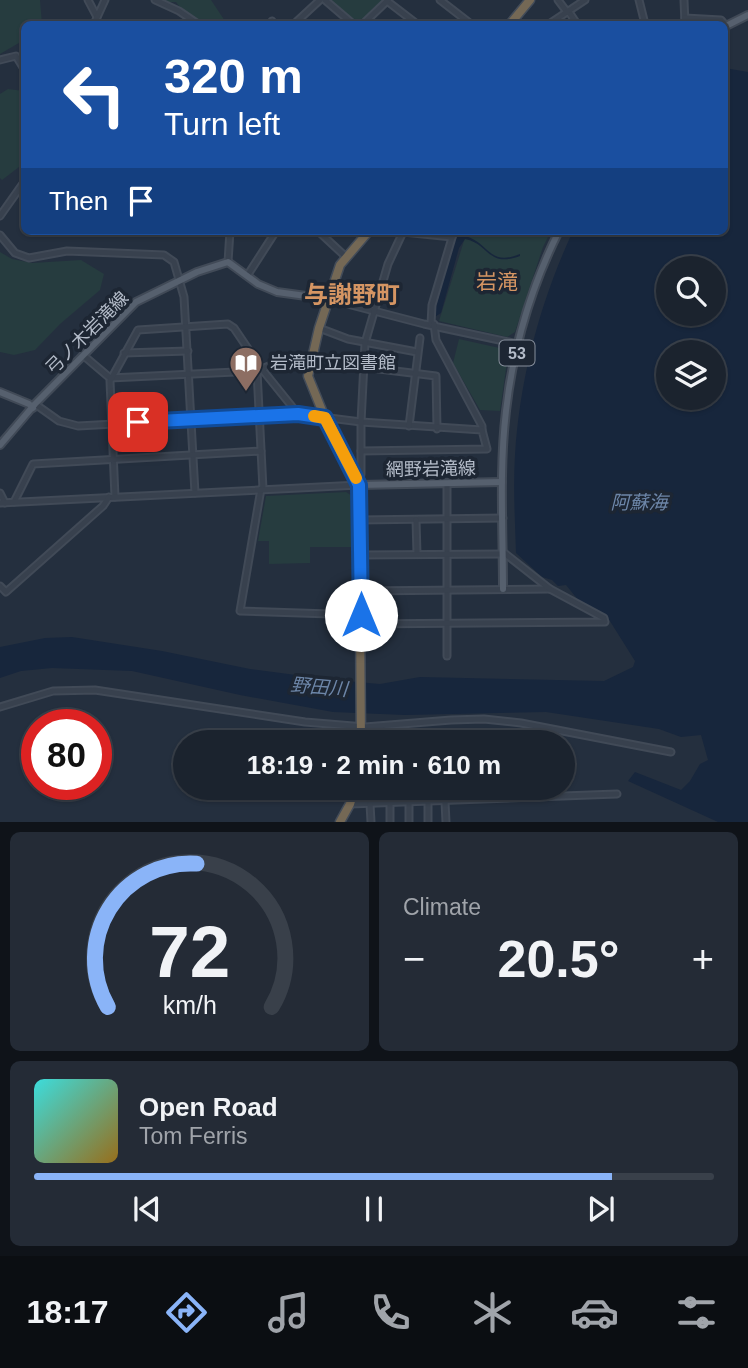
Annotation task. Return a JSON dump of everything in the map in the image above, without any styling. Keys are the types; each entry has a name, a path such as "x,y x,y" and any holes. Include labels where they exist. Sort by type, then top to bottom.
{"highway":[{"path":"512,21 530,0"},
{"path":"361,730 362,591 359,485 309,384 308,369 340,265 365,235"},
{"path":"340,822 351,800"}],"main road":[{"path":"728,25 748,15"},
{"name":"網野岩滝線","path":"503,589 502,482 506,412 531,298 557,235"},
{"path":"228,262 277,292 328,299"},
{"name":"弓ノ木岩滝線","path":"0,445 34,406 136,302 197,272 228,262"},
{"path":"0,391 34,406"},
{"name":"網野岩滝線","path":"359,485 502,482"}],"street":[{"path":"88,0 97,17"},
{"path":"95,21 105,0"},
{"path":"155,0 193,21"},
{"path":"298,21 322,0 349,21"},
{"path":"366,21 387,0 413,21"},
{"path":"440,0 467,21"},
{"path":"558,0 575,21"},
{"path":"554,21 585,0"},
{"path":"639,0 644,21"},
{"path":"684,0 685,21 722,21"},
{"path":"182,21 183,15"},
{"path":"0,60 16,56 21,64"},
{"path":"0,215 21,187"},
{"path":"0,235 15,254 29,258 67,251 164,255 174,261 184,297 195,493"},
{"path":"228,262 230,235"},
{"path":"247,276 273,235"},
{"path":"323,235 345,256"},
{"path":"0,493 3,503 359,485 365,343 373,309 401,235"},
{"path":"361,451 487,449 482,426 436,340 433,324 432,305 453,235"},
{"path":"328,299 519,344"},
{"path":"0,586 6,592 112,497 114,460 110,379 138,330 228,324 234,328 259,369 298,414"},
{"path":"319,328 348,340 417,352"},
{"path":"409,426 420,338"},
{"path":"124,354 188,351"},
{"path":"83,356 110,379 259,369 276,363 308,369"},
{"path":"363,366 436,376 437,429"},
{"path":"259,369 262,489 240,611 449,625 605,622 604,618 550,589 503,553 361,555"},
{"path":"34,406 59,421 78,426 298,414 437,429 482,430"},
{"path":"14,502 33,464 193,457 261,451"},
{"path":"447,483 447,656"},
{"path":"360,520 503,518"},
{"path":"416,520 417,554"},
{"path":"362,591 550,589"},
{"path":"0,707 53,691 95,690 281,720 361,726 484,719 521,723 671,752"},
{"path":"350,804 617,794"},
{"path":"428,802 428,822"},
{"path":"445,802 446,822"},
{"path":"390,803 390,822"},
{"path":"409,803 409,822"},
{"path":"370,804 370,822"}],"green space":[{"path":"0,0 40,0 42,21 21,21 21,42 0,54"},
{"path":"160,0 211,0 225,21 198,21 187,15 176,2"},
{"path":"331,0 382,0 361,21 355,21"},
{"path":"8,89 21,91 21,161 19,167 2,180 0,178 0,94"},
{"path":"466,235 549,235 515,332 507,337 439,321"},
{"path":"0,252 12,259 32,263 81,260 104,274 100,290 60,324 35,350 14,355 0,352"},
{"path":"459,339 504,349 508,355 500,411 480,410 453,363"},
{"path":"346,492 352,496 352,547 310,547 310,563 269,564 269,541 258,541 266,496"}],"water":[{"name":"阿蘇海","path":"728,69 748,72 748,822 718,822 628,781 635,772 681,790 700,764 708,760 701,735 681,737 659,729 546,712 405,715 333,712 132,671 52,668 21,671 0,678 0,647 45,638 72,637 162,651 250,669 380,684 420,677 604,681 633,667 635,661 608,618 579,601 566,585 558,586 552,580 542,577 516,553 514,492 518,426 527,369 551,285 571,235 728,235"},
{"path":"456,235 473,239 501,258 520,254 509,259 501,259 490,254 480,245 465,239 459,248 441,313 433,318"}],"slow traffic":[{"path":"314,416 325,418 356,478"}],"place":[{"name":"岩滝町立図書館","path":"246,393"}],"district":[{"name":"岩滝","path":"497,281"},
{"name":"与謝野町","path":"352,294"}],"route":[{"path":"138,422 298,414 325,418 359,485 361,615"}],"water label":[{"name":"野田川","path":"319,687"}]}
